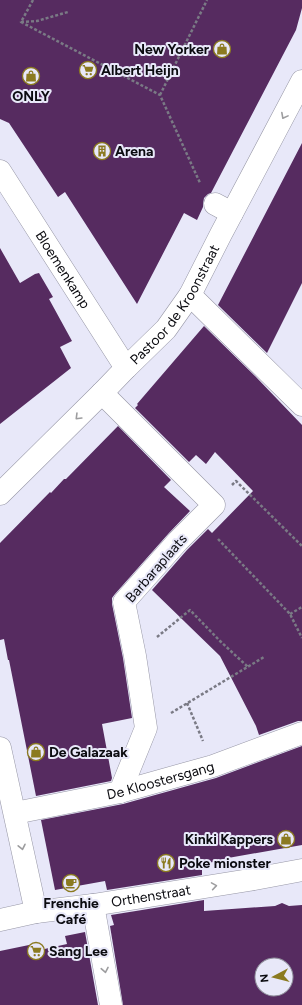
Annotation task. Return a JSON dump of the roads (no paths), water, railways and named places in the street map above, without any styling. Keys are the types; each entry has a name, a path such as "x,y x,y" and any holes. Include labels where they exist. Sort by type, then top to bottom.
{"street":[{"name":"Pastoor de Kroonstraat","path":"0,494 166,329 190,295 224,209 302,81"},
{"name":"Bloemenkamp","path":"0,171 126,368"},
{"path":"190,295 302,405"},
{"name":"Barbaraplaats","path":"102,393 214,504 178,540 124,602 135,656 146,728 120,792"},
{"name":"De Kloostersgang","path":"15,813 120,792 212,766 302,733"},
{"path":"0,748 36,912"},
{"name":"Orthenstraat","path":"0,920 36,912 92,905 302,870"},
{"path":"92,905 111,1005"}],"place":[{"name":"New Yorker","path":"222,49"},
{"name":"Albert Heijn","path":"88,70"},
{"name":"ONLY","path":"31,76"},
{"name":"Arena","path":"102,151"},
{"name":"De Galazaak","path":"36,752"},
{"name":"Kinki Kappers","path":"286,839"},
{"name":"Poke mionster","path":"166,863"},
{"name":"Frenchie Café","path":"71,883"},
{"name":"Sang Lee","path":"36,951"}]}
